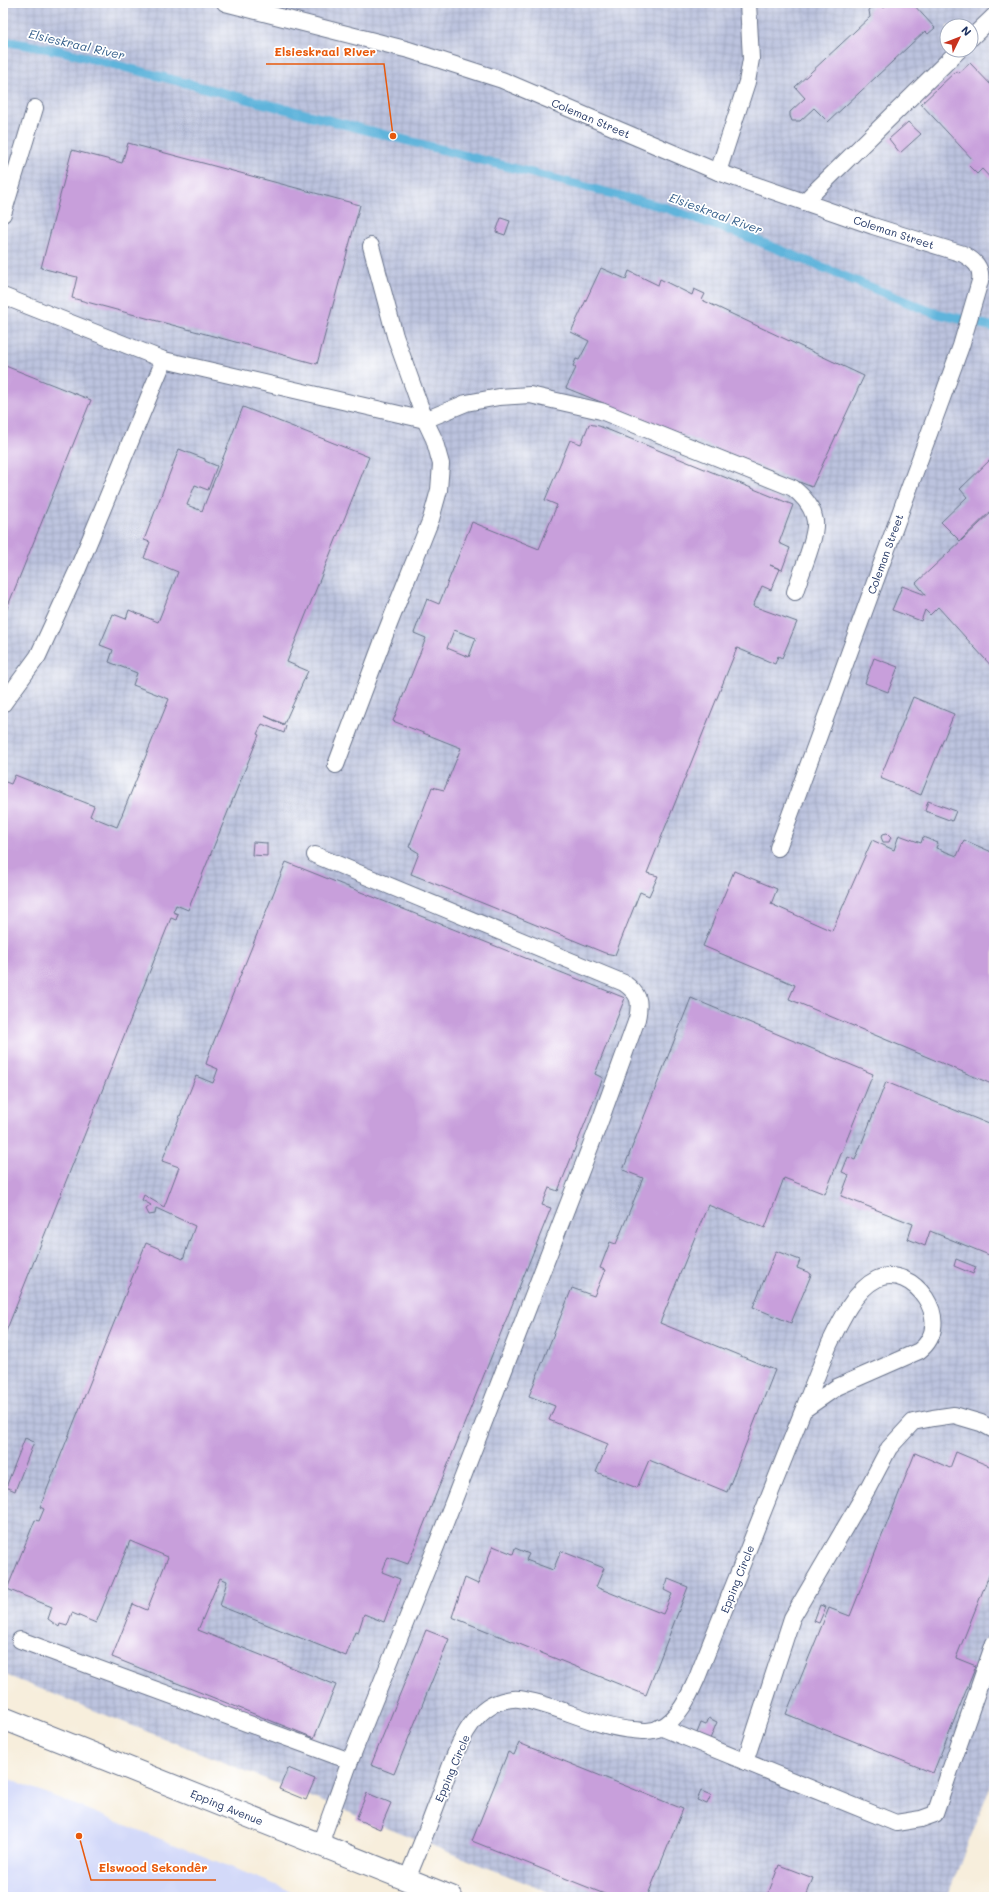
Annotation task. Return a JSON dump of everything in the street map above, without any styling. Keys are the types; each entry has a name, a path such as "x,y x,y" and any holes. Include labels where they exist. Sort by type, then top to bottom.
{"street":[{"name":"Epping Avenue","path":"3,1718 451,1897"}],"lane":[{"name":"Coleman Street","path":"225,3 409,50 502,80 718,172 963,254 972,259 978,266 981,273 961,346 778,848"},
{"path":"718,172 747,82 751,59 748,3"},
{"path":"979,30 994,16"},
{"path":"804,202 951,58"},
{"path":"3,214 35,108"},
{"path":"336,764 431,519 439,490 441,464 434,439 425,420 395,336 371,246"},
{"path":"3,296 164,360 233,375 388,413 425,420 466,404 500,397 530,395 601,411 794,488 803,497 811,509 815,521 813,538 795,592"},
{"path":"3,704 42,649 77,571 164,360"},
{"path":"315,855 624,983 635,991 640,1005 637,1019 593,1139 438,1544 350,1761 320,1844"},
{"name":"Epping Circle","path":"407,1879 459,1747 470,1725 488,1707 518,1698 539,1703 610,1727 647,1731 660,1727 672,1719 688,1698 805,1409 829,1345 844,1314 854,1300 869,1284 877,1279 886,1276 914,1284 927,1298 932,1311 933,1324 930,1340 919,1351 837,1387 805,1409"},
{"path":"745,1762 792,1618 868,1488 889,1448 913,1422 932,1418 954,1415 981,1423 994,1430"},
{"path":"20,1640 350,1761"},
{"path":"660,1727 896,1822 921,1819 935,1814 994,1643"}],"shaded area":[{"path":"3,3 994,3 994,1778 947,1897 561,1897 3,1674"},
{"path":"3,1776 306,1897 3,1897"}],"building":[{"path":"889,3 912,3 935,28 928,34 925,31 828,122 814,108 800,121 792,121 790,112 805,98 795,87 870,17 869,10 875,5 881,5 884,8"},
{"path":"970,63 994,88 994,182 982,169 977,174 969,166 974,161 921,104 956,71 959,73"},
{"path":"908,122 921,134 900,153 889,139"},
{"path":"128,143 360,205 317,364 72,298 77,277 41,268 72,150 122,163"},
{"path":"501,218 510,221 505,235 496,232"},
{"path":"601,268 626,279 629,271 658,285 660,279 692,295 694,289 705,294 702,300 864,376 812,487 566,388 576,368 573,366 576,359 579,360 589,341 571,332"},
{"path":"3,365 91,400 3,618"},
{"path":"243,407 369,457 287,662 308,671 284,724 265,716 286,726 284,733 262,724 257,734 259,735 188,910 176,905 173,912 178,914 176,920 171,918 3,1339 3,781 11,784 15,775 94,806 90,816 117,827 169,699 133,685 137,673 109,662 113,650 100,645 113,614 126,619 129,610 158,622 178,572 144,558 150,542 144,540 179,449 205,459 205,461 217,466 208,490 195,485 187,505 202,511"},
{"path":"589,424 599,426 793,505 779,543 790,548 782,570 780,569 771,590 762,586 753,606 797,622 782,658 778,656 775,664 737,648 647,873 658,876 649,896 640,892 615,955 605,953 411,874 419,853 409,847 432,787 444,790 461,748 393,721 426,638 414,633 427,599 439,604 472,522 539,549 557,505 545,500 570,440 581,444","holes":["454,630 476,638 469,657 447,648"]},
{"path":"990,460 994,464 994,508 960,541 941,522 967,497 960,489"},
{"path":"994,510 994,669 938,607 930,615 925,610 921,621 892,610 902,586 926,595 916,583"},
{"path":"874,658 898,667 888,692 865,683"},
{"path":"913,697 954,714 921,795 880,778"},
{"path":"928,801 956,811 952,821 925,811"},
{"path":"887,833 891,837 889,842 883,842 881,837 883,834"},
{"path":"899,835 921,843 923,837 938,843 936,848 957,856 964,840 994,853 994,1085 789,999 795,985 703,946 734,871 777,889 771,904 832,931 872,840 894,850"},
{"path":"253,842 267,843 267,856 252,855"},
{"path":"286,862 625,998 595,1074 603,1078 558,1191 549,1188 542,1205 551,1208 408,1564 388,1557 382,1572 400,1579 384,1622 364,1614 358,1633 355,1632 346,1656 220,1606 227,1581 220,1578 198,1630 336,1685 314,1738 112,1657 133,1604 147,1610 168,1557 130,1541 96,1623 72,1613 67,1626 60,1624 59,1627 48,1619 52,1607 7,1589 35,1520 39,1521 44,1509 40,1507 146,1243 183,1259 195,1226 156,1208 155,1214 149,1215 146,1209 151,1205 142,1200 144,1195 164,1207 179,1167 162,1161 196,1076 213,1083 218,1069 206,1064 210,1051"},
{"path":"691,998 873,1074 825,1194 784,1178 765,1228 708,1205 660,1323 775,1370 727,1492 649,1460 637,1488 596,1472 608,1444 549,1420 555,1406 529,1396 572,1288 594,1296 605,1270 600,1268 610,1242 616,1244 643,1178 623,1170"},
{"path":"886,1082 994,1126 994,1257 930,1231 925,1246 908,1239 913,1224 841,1196 849,1175 842,1172 848,1157 855,1160"},
{"path":"776,1251 800,1260 797,1268 810,1273 811,1275 791,1323 753,1307"},
{"path":"956,1259 976,1267 973,1274 954,1266"},
{"path":"994,1265 994,1277 990,1275"},
{"path":"25,1438 34,1442 15,1491 6,1487"},
{"path":"956,1452 994,1468 994,1563 956,1658 976,1666 933,1773 786,1714 829,1608 850,1616 915,1453 950,1468"},
{"path":"493,1546 513,1554 515,1548 529,1554 526,1560 553,1570 561,1551 604,1568 596,1587 663,1614 672,1594 664,1590 668,1579 688,1587 646,1695 452,1617 465,1578 478,1584"},
{"path":"820,1605 826,1607 819,1623 814,1621"},
{"path":"426,1630 449,1639 394,1774 371,1765"},
{"path":"709,1718 717,1722 710,1739 697,1733 701,1723 706,1725"},
{"path":"519,1743 683,1809 647,1897 612,1897 472,1841 508,1752 514,1755"},
{"path":"288,1768 315,1779 306,1800 279,1789"},
{"path":"701,1791 711,1795 707,1804 697,1800"},
{"path":"367,1793 391,1803 380,1829 356,1819"},
{"path":"779,1865 813,1878 806,1897 767,1897"}],"waterway":[{"name":"Elsieskraal River","path":"3,41 62,51 663,207 746,236 931,312 994,327"}],"place":[{"name":"Elsieskraal River","path":"393,136"},
{"name":"Elswood Sekondêr","path":"79,1836"}]}
